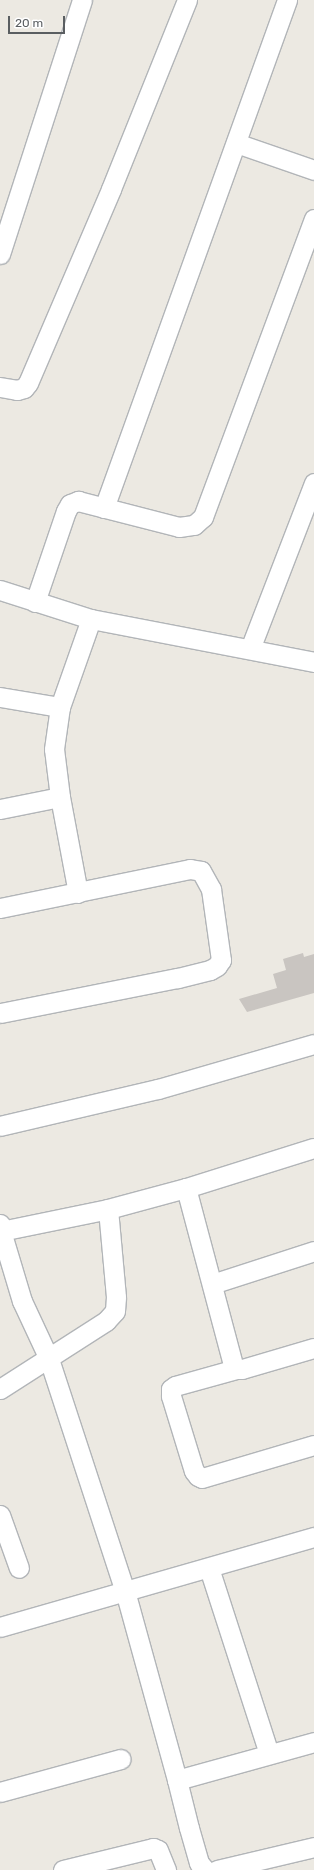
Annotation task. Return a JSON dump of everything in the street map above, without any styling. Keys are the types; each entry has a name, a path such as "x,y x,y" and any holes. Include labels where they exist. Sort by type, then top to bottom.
{"street":[{"path":"0,254 82,0"},
{"path":"0,387 17,390 24,388 28,383 111,189 187,0"},
{"path":"104,508 287,0"},
{"path":"236,143 314,170"},
{"path":"35,602 66,511 70,504 78,501 179,527 194,525 202,517 314,219"},
{"path":"250,649 314,483"},
{"path":"0,590 91,619 314,662"},
{"path":"78,893 60,797 54,749 60,707 91,619"},
{"path":"0,697 60,707"},
{"path":"0,810 60,797"},
{"path":"0,908 190,869 201,871 211,889 221,960 217,966 204,971 0,1014"},
{"path":"0,1126 158,1090 314,1044"},
{"path":"205,1870 199,1864 125,1591 49,1359 22,1301 1,1228 108,1209 186,1188 314,1148"},
{"path":"186,1188 233,1364 236,1369"},
{"path":"0,1389 49,1359 106,1321 114,1312 116,1297 108,1209"},
{"path":"212,1284 314,1250"},
{"path":"314,1348 242,1369 236,1369 174,1386 171,1389 171,1396 194,1471 202,1478 314,1445"},
{"path":"0,1516 19,1568"},
{"path":"0,1627 314,1537"},
{"path":"209,1568 269,1754"},
{"path":"177,1780 314,1742"},
{"path":"0,1792 121,1759"},
{"path":"217,1870 282,1863 314,1847"},
{"path":"63,1870 157,1848 166,1870"}],"building":[{"path":"303,953 304,957 314,954 314,993 247,1012 239,999 277,988 273,974 286,970 283,959"}]}
